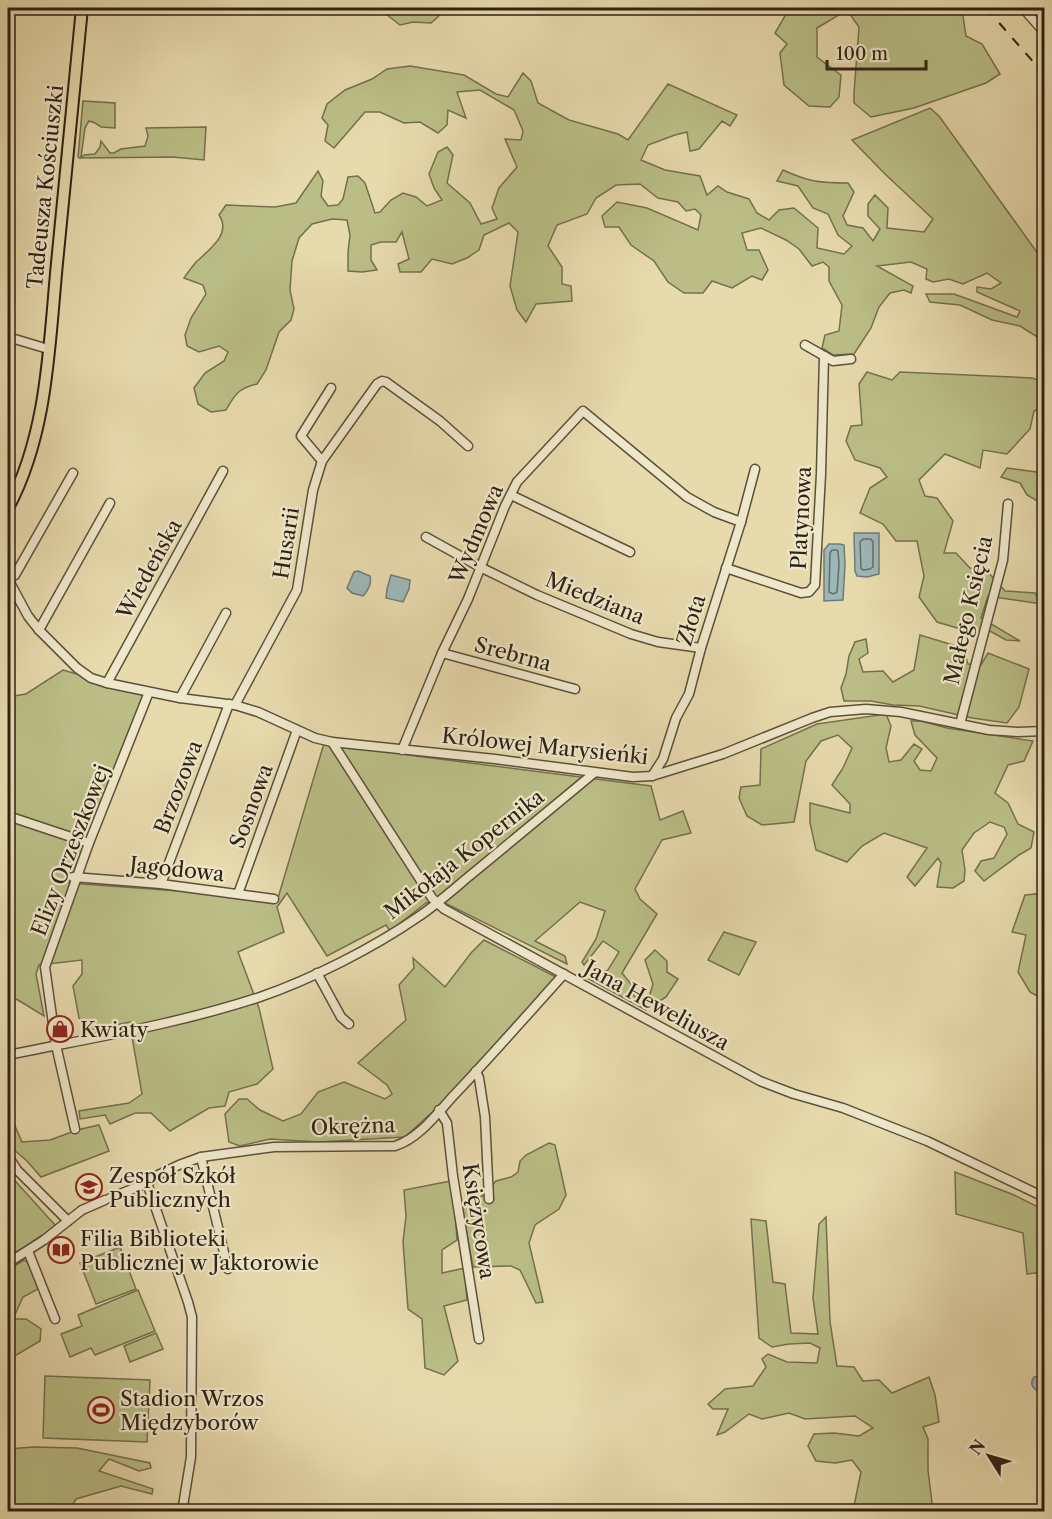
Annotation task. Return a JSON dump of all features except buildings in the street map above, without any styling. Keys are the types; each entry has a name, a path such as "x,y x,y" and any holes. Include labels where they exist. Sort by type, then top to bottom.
{"main road":[{"name":"Tadeusza Kościuszki","path":"8,508 26,467 37,430 43,396 82,8"}],"street":[{"path":"1023,8 1044,32"},
{"path":"8,337 48,349"},
{"path":"805,345 833,361 851,359"},
{"name":"Platynowa","path":"726,568 801,593 809,592 815,585 824,356"},
{"name":"Husarii","path":"232,704 297,590 313,490 322,461 377,384 382,381 386,382 440,421 468,446"},
{"path":"322,461 301,436 332,388"},
{"name":"Wydmowa","path":"402,750 517,482 583,411 687,497 714,512 741,522"},
{"name":"Złota","path":"652,776 663,759 676,718 689,694 755,469"},
{"name":"Wiedeńska","path":"107,683 223,471"},
{"name":"Królowej Marysieńki","path":"73,473 15,575 8,579 28,616 39,630 77,669 91,678 107,683 180,698 232,704 258,712 315,738 332,742 495,759 633,777 652,776 738,749 830,712 866,709 901,712 989,730 1044,731"},
{"path":"511,495 630,552"},
{"path":"39,630 110,503"},
{"name":"Małego Księcia","path":"960,724 1003,560 1008,504"},
{"name":"Miedziana","path":"426,537 537,595 631,634 658,642 701,648"},
{"path":"180,698 226,613"},
{"name":"Srebrna","path":"442,653 574,689"},
{"name":"Elizy Orzeszkowej","path":"75,1129 56,1045 45,967 74,877 149,692"},
{"name":"Brzozowa","path":"160,884 232,704"},
{"name":"Sosnowa","path":"238,894 297,730"},
{"name":"Jana Heweliusza","path":"332,742 436,904 760,1081 794,1094 843,1108 927,1141 1044,1197"},
{"name":"Mikołaja Kopernika","path":"8,1055 204,1014 290,986 386,937 419,917 594,773"},
{"path":"8,816 88,843"},
{"name":"Jagodowa","path":"74,877 160,884 274,899"},
{"path":"317,973 341,1017 349,1024"},
{"name":"Okrężna","path":"8,1263 28,1251 82,1210 201,1157 274,1147 395,1146 406,1142 440,1110 564,974"},
{"path":"476,1071 485,1117 489,1199"},
{"name":"Księżycowa","path":"440,1110 447,1123 453,1176 479,1339"},
{"path":"8,1156 17,1170 68,1221"},
{"path":"201,1157 228,1269"},
{"path":"147,1183 192,1317 191,1457 182,1512"},
{"path":"28,1251 55,1319"}],"green space":[{"path":"387,8 438,8 441,14 431,23 413,22 400,25 386,14"},
{"path":"626,8 666,8 631,14"},
{"path":"796,8 956,8 963,16 966,36 982,44 1000,74 986,83 914,108 871,117 854,103 859,27 847,10 817,28 817,57 841,75 839,97 830,107 809,106 784,85 780,53 787,44 775,33 786,14"},
{"path":"410,66 464,75 496,94 508,97 523,73 531,81 538,103 569,120 618,134 628,140 668,84 737,115 730,126 722,121 699,149 690,151 687,132 648,145 641,160 665,170 700,176 707,195 718,186 727,192 749,199 757,213 769,220 779,210 794,208 818,228 817,248 844,254 852,246 838,235 828,214 813,208 798,186 777,181 783,170 815,181 848,183 854,192 843,216 847,225 863,228 873,241 880,229 868,216 868,204 875,195 888,208 887,228 924,232 933,219 852,140 930,108 939,116 1044,262 1044,340 1020,326 992,320 960,305 930,302 926,294 954,294 1017,317 1020,311 977,292 977,287 991,289 1001,283 987,273 963,284 949,279 933,282 926,279 927,269 911,262 877,266 913,286 911,293 904,290 890,293 879,307 871,328 854,354 833,355 822,348 825,335 839,331 842,305 829,281 829,267 823,262 812,266 799,249 761,228 742,233 747,250 759,250 768,270 762,280 752,276 732,288 712,281 703,293 684,293 668,282 654,261 631,245 619,227 605,227 602,216 617,202 647,208 698,230 701,215 695,209 686,211 678,202 658,198 640,184 616,185 596,198 587,214 557,225 548,246 562,267 562,284 571,286 572,301 536,304 526,322 517,310 510,286 518,232 509,223 484,235 479,250 467,258 452,264 432,259 421,272 400,272 398,264 409,259 402,232 396,242 371,245 371,260 377,270 348,271 350,235 347,220 332,219 312,224 299,238 292,261 290,290 294,309 291,320 279,332 266,370 257,384 238,392 226,410 211,412 198,404 194,388 205,373 224,361 228,352 219,346 199,352 187,346 185,335 191,318 206,294 203,285 184,278 221,235 223,229 219,215 226,205 275,207 296,203 318,171 323,181 321,196 328,206 338,205 343,199 348,177 358,176 365,183 375,213 380,212 391,200 403,193 416,197 427,206 442,200 429,174 438,152 447,147 453,155 447,183 470,203 481,224 497,219 492,208 499,188 517,167 505,139 521,140 523,131 514,110 480,90 457,92 466,118 448,110 447,125 438,133 420,122 404,123 380,112 365,112 334,148 325,141 328,125 322,118 327,104 345,90 372,79 387,69"},
{"path":"83,101 115,103 115,128 101,127 89,121 85,128 81,157 95,154 101,141 110,153 145,146 148,136 146,128 206,127 204,160 173,157 79,158"},
{"path":"867,372 892,380 900,372 1032,378 1044,382 1044,406 1034,411 1030,429 1007,454 983,450 980,468 945,454 919,480 925,496 937,498 953,521 944,553 956,553 970,568 987,571 1005,591 1035,593 1042,604 988,596 981,618 1020,641 1006,640 990,631 971,632 937,622 919,597 924,576 917,541 896,541 883,524 860,513 870,488 887,477 880,468 855,460 846,441 851,426 862,425 859,384"},
{"path":"1007,468 1044,473 1044,505 1027,495 1020,483 1001,477"},
{"path":"920,635 963,648 968,664 981,665 988,653 1029,669 1019,707 1007,723 919,706 844,701 841,688 855,642 866,639 868,653 859,659 863,672 883,671 893,682 914,670"},
{"path":"63,670 144,694 69,883 278,898 325,740 408,755 651,786 660,820 683,811 691,833 662,840 635,889 640,899 657,914 622,973 631,984 634,996 647,1004 653,984 645,960 655,950 667,961 667,972 678,979 666,997 646,1010 589,979 608,970 619,952 603,941 584,965 582,962 596,939 605,911 580,902 535,941 565,956 567,964 443,902 426,903 390,931 386,925 327,956 287,893 277,907 284,932 238,952 259,1008 273,1069 257,1084 229,1092 225,1106 209,1108 170,1131 151,1113 135,1113 110,1124 105,1115 80,1119 79,1111 129,1103 142,1094 131,1022 88,1030 79,1018 73,986 82,974 82,960 39,965 36,974 44,1016 8,994 8,697 26,694"},
{"path":"886,714 891,726 886,748 889,762 901,760 914,744 922,749 914,761 920,770 931,771 937,758 915,735 911,721 1033,741 1024,761 1008,765 995,793 1008,803 1018,824 1034,832 1031,848 984,881 975,871 981,861 994,858 1007,834 1004,827 990,822 974,833 962,850 964,881 953,888 937,887 941,863 938,858 915,886 907,877 927,848 884,833 862,846 847,862 816,850 810,823 810,803 850,813 850,804 832,785 852,748 838,735 821,741 806,761 794,822 762,825 747,816 739,798 741,787 760,785 761,749 817,724"},
{"path":"1025,895 1044,896 1044,1000 1030,992 1018,972 1026,935 1012,932"},
{"path":"724,932 756,942 739,975 708,960"},
{"path":"484,940 556,977 440,1105 405,1137 318,1142 270,1139 240,1146 229,1142 225,1114 239,1099 247,1099 260,1110 283,1121 301,1114 318,1092 344,1082 385,1099 392,1094 387,1085 358,1063 406,1020 399,985 414,968 413,958 445,987"},
{"path":"8,1110 22,1142 50,1140 99,1125 109,1151 41,1177 12,1148"},
{"path":"549,1143 555,1145 566,1195 559,1209 535,1225 529,1243 543,1302 536,1303 520,1270 511,1266 473,1267 462,1207 455,1208 457,1240 442,1250 442,1273 465,1268 467,1300 444,1306 458,1361 444,1375 425,1368 422,1319 408,1309 403,1242 406,1216 404,1190 451,1181 453,1202 465,1202 482,1196 496,1181 511,1177 518,1172 520,1161 526,1155"},
{"path":"955,1172 1014,1195 1044,1210 1044,1272 1027,1274 1023,1233 956,1214"},
{"path":"8,1173 56,1226 8,1258"},
{"path":"826,1217 830,1322 837,1366 854,1367 863,1381 879,1380 892,1393 929,1377 935,1395 939,1422 923,1427 928,1439 928,1470 933,1511 853,1511 861,1472 852,1460 835,1463 816,1461 808,1446 814,1434 834,1433 859,1436 873,1428 855,1416 805,1419 789,1413 762,1419 749,1414 725,1432 717,1435 728,1409 713,1409 708,1404 725,1389 753,1386 766,1367 762,1359 768,1354 787,1362 817,1363 820,1348 810,1343 772,1347 759,1338 751,1219 766,1221 773,1282 785,1284 791,1333 818,1334 813,1298 819,1224"},
{"path":"120,1247 136,1289 96,1304 80,1263"},
{"path":"24,1260 30,1264 40,1288 23,1297 13,1319 26,1319 41,1329 40,1341 8,1360 8,1270"},
{"path":"138,1290 155,1331 95,1355 91,1348 70,1357 61,1334 82,1326 78,1315"},
{"path":"156,1333 163,1349 130,1362 124,1346"},
{"path":"45,1376 150,1380 147,1442 43,1438"},
{"path":"77,1448 150,1463 151,1468 139,1471 109,1459 99,1471 153,1489 152,1494 121,1486 76,1499 69,1511 13,1511 8,1508 8,1449"}],"water":[{"path":"854,533 879,533 879,574 867,577 857,576"},
{"path":"829,544 844,545 843,600 824,601 824,550"},
{"path":"358,571 370,576 369,587 363,596 352,593 347,588 354,572"},
{"path":"391,575 410,580 403,602 386,598"},
{"path":"1044,1376 1044,1393 1035,1389 1032,1383 1034,1377"}],"railway":[{"path":"986,8 1044,74"}],"place":[{"name":"Kwiaty","path":"60,1029"},
{"name":"Zespół Szkół Publicznych","path":"89,1187"},
{"name":"Filia Biblioteki Publicznej w Jaktorowie","path":"61,1250"},
{"name":"Stadion Wrzos Międzyborów","path":"101,1410"}]}
